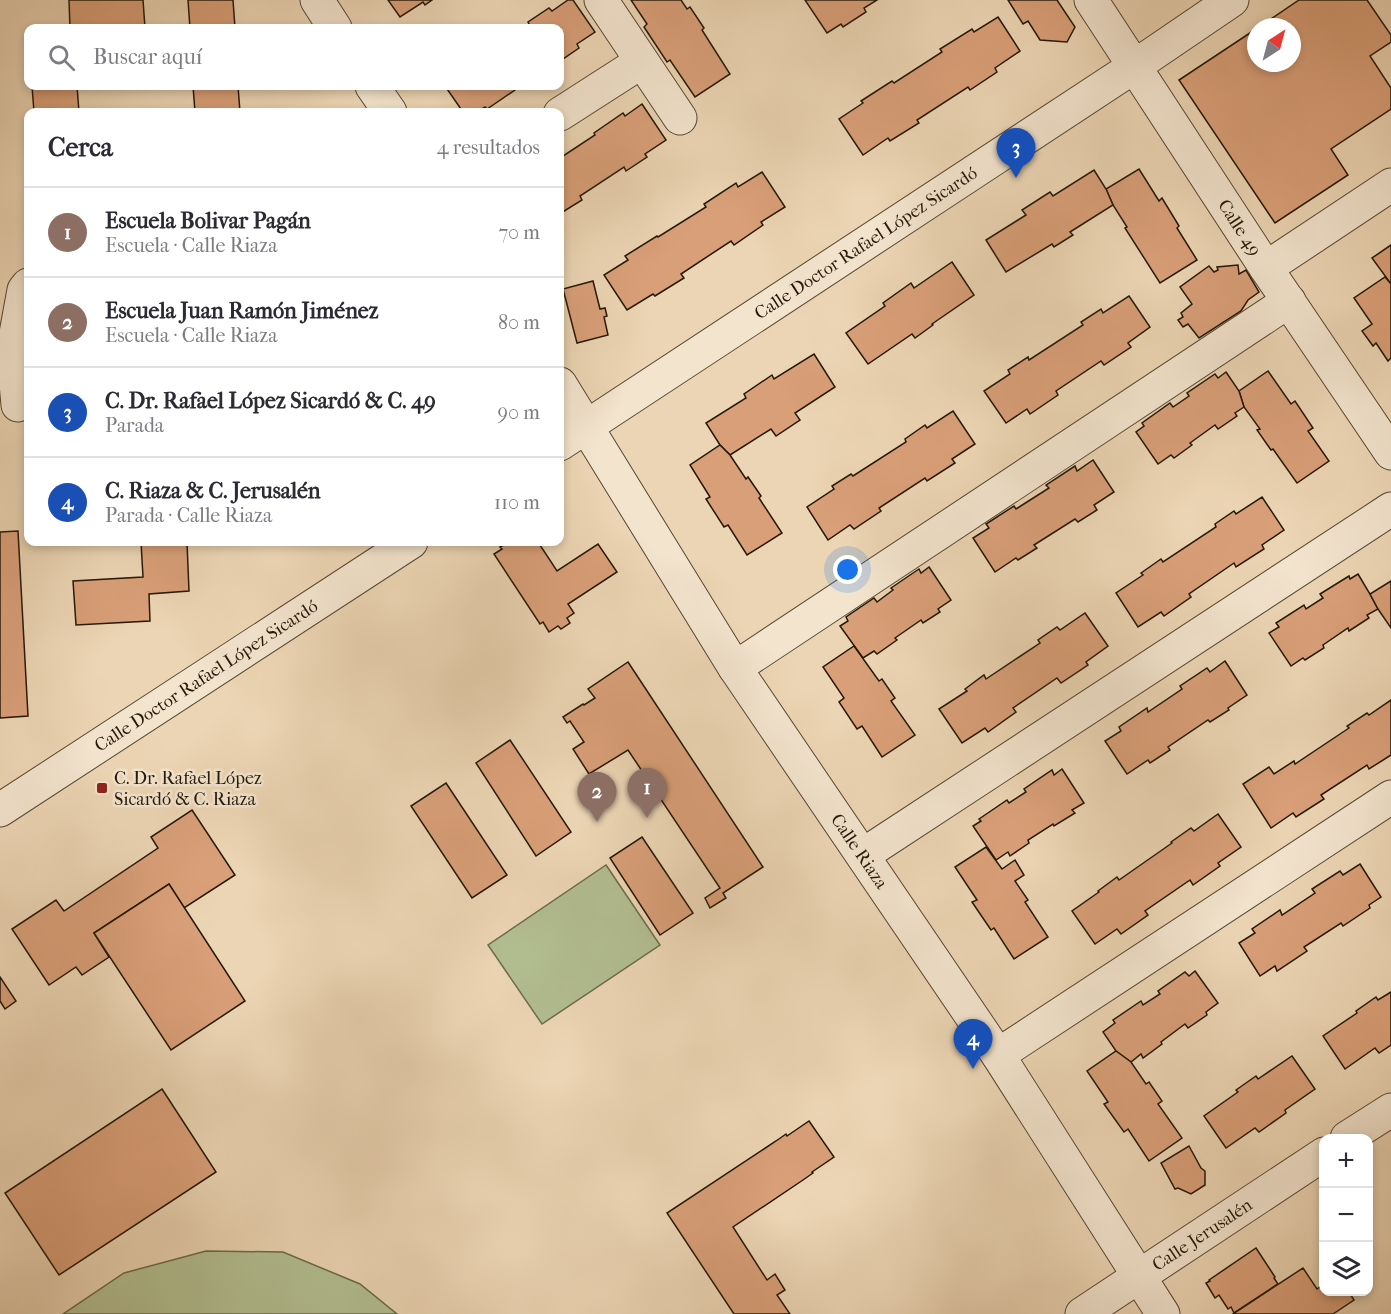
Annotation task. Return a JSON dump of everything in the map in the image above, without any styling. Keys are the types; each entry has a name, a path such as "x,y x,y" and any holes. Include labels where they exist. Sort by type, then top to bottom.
{"street":[{"path":"317,0 332,24"},
{"path":"601,0 680,118"},
{"name":"Calle 49","path":"1091,0 1266,268 1391,453"},
{"name":"Calle Doctor Rafael López Sicardó","path":"573,436 1233,0"},
{"path":"564,111 641,62"},
{"path":"375,90 387,108"},
{"path":"1266,268 1391,184"},
{"path":"16,409 13,350 24,290"},
{"path":"735,668 1289,301"},
{"name":"Calle Riaza","path":"564,400 573,436 735,668 998,1055 1163,1314"},
{"path":"863,855 1391,510"},
{"name":"Calle Doctor Rafael López Sicardó","path":"0,810 405,546"},
{"path":"998,1055 1391,797"},
{"path":"1353,1134 1391,1110"},
{"name":"Calle Jerusalén","path":"1082,1314 1319,1157"}],"green space":[{"path":"606,865 660,945 542,1024 488,945"},
{"path":"206,1251 283,1252 360,1284 397,1314 63,1314 124,1273"}],"building":[{"path":"69,0 143,0 145,24 70,24"},
{"path":"188,0 233,0 235,24 190,24"},
{"path":"388,0 432,0 425,5 423,2 400,17"},
{"path":"568,0 573,0 595,32 577,44 579,48 564,58 564,24 529,24 528,22 549,8 552,11"},
{"path":"631,0 681,0 687,9 690,7 704,28 702,30 730,74 695,97 670,60 667,62 644,27 647,24"},
{"path":"805,0 877,0 864,8 866,12 843,27 841,24 827,33"},
{"path":"1008,0 1057,0 1075,27 1067,42 1040,40 1028,21 1023,24"},
{"path":"1299,0 1367,0 1391,35 1391,42 1370,56 1391,88 1391,109 1331,149 1348,175 1275,223 1179,80 1247,35 1247,72 1301,72 1301,18 1272,18"},
{"path":"998,17 1020,51 995,68 997,72 970,90 968,87 917,120 919,123 890,141 888,138 863,155 839,119 863,103 861,101 942,52 940,49 972,29 974,32"},
{"path":"32,90 77,90 79,108 34,108"},
{"path":"193,90 238,90 240,108 195,108"},
{"path":"448,90 515,90 488,108 460,108"},
{"path":"642,104 666,140 626,171 624,167 580,196 582,200 564,211 564,155 623,113 625,116"},
{"path":"1139,169 1159,201 1162,198 1197,260 1160,283 1125,228 1127,227 1106,189"},
{"path":"1094,170 1113,205 1070,232 1073,235 1054,247 1052,244 1006,272 986,240 1026,215 1022,210 1050,192 1053,196"},
{"path":"762,172 785,207 761,222 763,225 734,245 731,241 681,274 684,278 627,310 604,275 628,260 625,256 706,207 704,204 736,183 738,187"},
{"path":"1391,245 1391,284 1372,258"},
{"path":"952,262 974,295 915,338 912,334 868,364 846,333 885,306 883,303 911,283 914,288"},
{"path":"1238,265 1239,274 1246,270 1259,292 1248,300 1241,311 1199,338 1188,324 1183,327 1178,320 1183,317 1181,313 1192,304 1180,287 1209,266 1214,272 1218,270 1217,267"},
{"path":"1385,277 1391,284 1391,358 1388,361 1376,343 1373,346 1362,331 1372,324 1354,298"},
{"path":"593,281 600,309 605,308 607,316 604,317 608,335 577,343 564,289"},
{"path":"1129,296 1150,327 1128,343 1131,347 1104,365 1101,361 1056,391 1058,395 1030,414 1027,409 1006,423 984,391 1010,374 1008,370 1028,357 1029,360 1083,325 1081,322 1101,309 1103,313"},
{"path":"814,354 835,387 795,413 800,420 776,436 771,429 730,455 720,445 706,423 746,398 744,394 772,375 774,379"},
{"path":"1268,371 1291,404 1295,401 1313,428 1308,431 1329,461 1297,483 1257,430 1260,429 1244,407 1239,391"},
{"path":"1226,372 1239,391 1244,407 1235,413 1237,416 1218,429 1215,425 1174,458 1171,455 1158,464 1136,432 1144,426 1142,423 1170,403 1173,407 1189,396 1187,393 1215,374 1218,378"},
{"path":"953,411 975,444 952,459 955,463 927,481 925,478 879,508 881,511 854,529 850,525 828,540 807,507 834,489 832,486 851,474 853,476 906,442 905,439 925,425 927,428"},
{"path":"720,445 730,455 746,479 748,477 782,533 747,555 728,525 724,527 706,499 710,497 690,465"},
{"path":"1093,460 1114,492 1094,505 1097,510 1078,522 1075,519 1034,545 1037,548 995,572 973,538 989,528 986,524 1014,506 1016,509 1049,488 1046,485 1075,466 1077,471"},
{"path":"1262,497 1284,530 1262,545 1264,549 1236,567 1234,563 1189,594 1191,597 1164,616 1161,612 1138,627 1116,593 1143,575 1141,573 1161,559 1163,562 1216,527 1215,524 1234,511 1236,514"},
{"path":"18,531 28,716 0,718 0,532"},
{"path":"598,544 617,572 568,604 574,613 567,618 570,623 561,629 558,626 549,632 543,622 540,624 494,554 502,549 500,547 541,546 557,571"},
{"path":"141,546 187,546 189,591 149,594 150,621 76,625 73,581 143,577"},
{"path":"929,567 951,600 938,609 940,612 923,623 921,620 877,654 874,651 863,658 840,626 848,621 846,617 874,598 877,602 893,590 891,588 919,569 921,573"},
{"path":"1358,574 1378,609 1367,615 1369,618 1349,631 1348,628 1323,645 1324,648 1291,666 1269,633 1279,627 1276,623 1304,605 1306,609 1323,598 1320,594 1349,576 1350,579"},
{"path":"1391,581 1391,628 1370,594"},
{"path":"1085,613 1108,646 1086,662 1088,665 1061,683 1057,678 1013,708 1016,712 988,732 985,728 962,743 939,709 967,691 965,689 984,675 986,679 1040,643 1038,640 1057,627 1060,630"},
{"path":"854,646 879,681 882,679 895,698 891,701 915,735 882,757 862,726 857,729 839,702 844,698 823,667"},
{"path":"1225,661 1247,695 1228,708 1229,710 1210,722 1208,720 1168,747 1170,750 1150,763 1148,760 1127,774 1105,741 1121,731 1119,727 1147,708 1148,712 1182,689 1180,686 1207,668 1210,672"},
{"path":"628,662 763,867 723,893 726,898 710,908 705,898 720,888 628,750 589,774 573,749 584,742 570,721 567,723 563,717 595,698 588,689"},
{"path":"1391,700 1391,755 1369,769 1367,765 1321,795 1324,799 1296,817 1293,813 1271,828 1243,784 1269,767 1274,774 1294,761 1295,764 1349,728 1347,726"},
{"path":"510,740 571,832 536,856 476,763"},
{"path":"1062,769 1084,803 1072,810 1075,813 1028,840 1029,843 1010,856 1008,852 996,860 973,826 981,821 979,819 1007,800 1009,803 1026,792 1024,789 1052,770 1054,775"},
{"path":"446,783 507,875 472,898 411,806"},
{"path":"192,810 235,875 184,908 169,884 94,933 109,957 82,975 76,967 49,985 12,929 56,900 64,911 158,848 151,837"},
{"path":"1218,814 1241,847 1218,863 1220,866 1193,885 1190,880 1145,911 1148,915 1121,934 1117,929 1095,944 1072,911 1117,877 1119,880 1191,828 1194,831"},
{"path":"642,837 693,913 660,935 610,858"},
{"path":"986,847 1002,869 1015,860 1024,875 1015,881 1028,900 1025,902 1048,937 1014,959 994,928 991,930 972,902 977,900 955,867"},
{"path":"1360,864 1381,897 1369,905 1370,908 1343,926 1341,923 1304,947 1307,951 1277,971 1275,966 1260,976 1239,943 1255,933 1252,929 1280,910 1282,915 1315,893 1312,889 1340,871 1343,875"},
{"path":"169,884 245,1001 171,1050 94,933"},
{"path":"1195,971 1218,1003 1206,1012 1207,1015 1188,1028 1185,1024 1143,1058 1141,1054 1131,1062 1116,1051 1103,1032 1115,1023 1113,1020 1141,1001 1143,1005 1160,994 1158,991 1185,972 1189,976"},
{"path":"0,977 16,1001 5,1009 0,1001"},
{"path":"1391,992 1391,1045 1379,1053 1375,1048 1345,1069 1323,1036 1376,997 1378,1000"},
{"path":"1116,1051 1131,1062 1146,1084 1149,1082 1162,1101 1158,1104 1182,1138 1149,1161 1128,1129 1124,1132 1104,1104 1108,1102 1087,1071"},
{"path":"1292,1056 1315,1089 1259,1132 1255,1128 1226,1148 1204,1116 1256,1076 1258,1079"},
{"path":"162,1089 216,1172 59,1275 5,1193"},
{"path":"809,1121 834,1157 733,1227 767,1280 775,1274 785,1290 777,1295 790,1314 734,1314 667,1213"},
{"path":"1189,1146 1205,1171 1205,1185 1191,1194 1178,1188 1175,1189 1161,1163"},
{"path":"1256,1248 1278,1284 1234,1313 1231,1307 1228,1309 1219,1295 1215,1298 1206,1283"},
{"path":"1303,1268 1317,1289 1319,1288 1319,1296 1352,1296 1354,1300 1333,1314 1233,1314"}],"place":[{"name":"C. Dr. Rafael López Sicardó & C. 49","path":"1016,178"},
{"name":"C. Dr. Rafael López Sicardó & C. Riaza","path":"102,788"},
{"name":"Escuela Bolivar Pagán","path":"647,818"},
{"name":"Escuela Juan Ramón Jiménez","path":"597,822"},
{"name":"C. Riaza & C. Jerusalén","path":"973,1069"}]}
